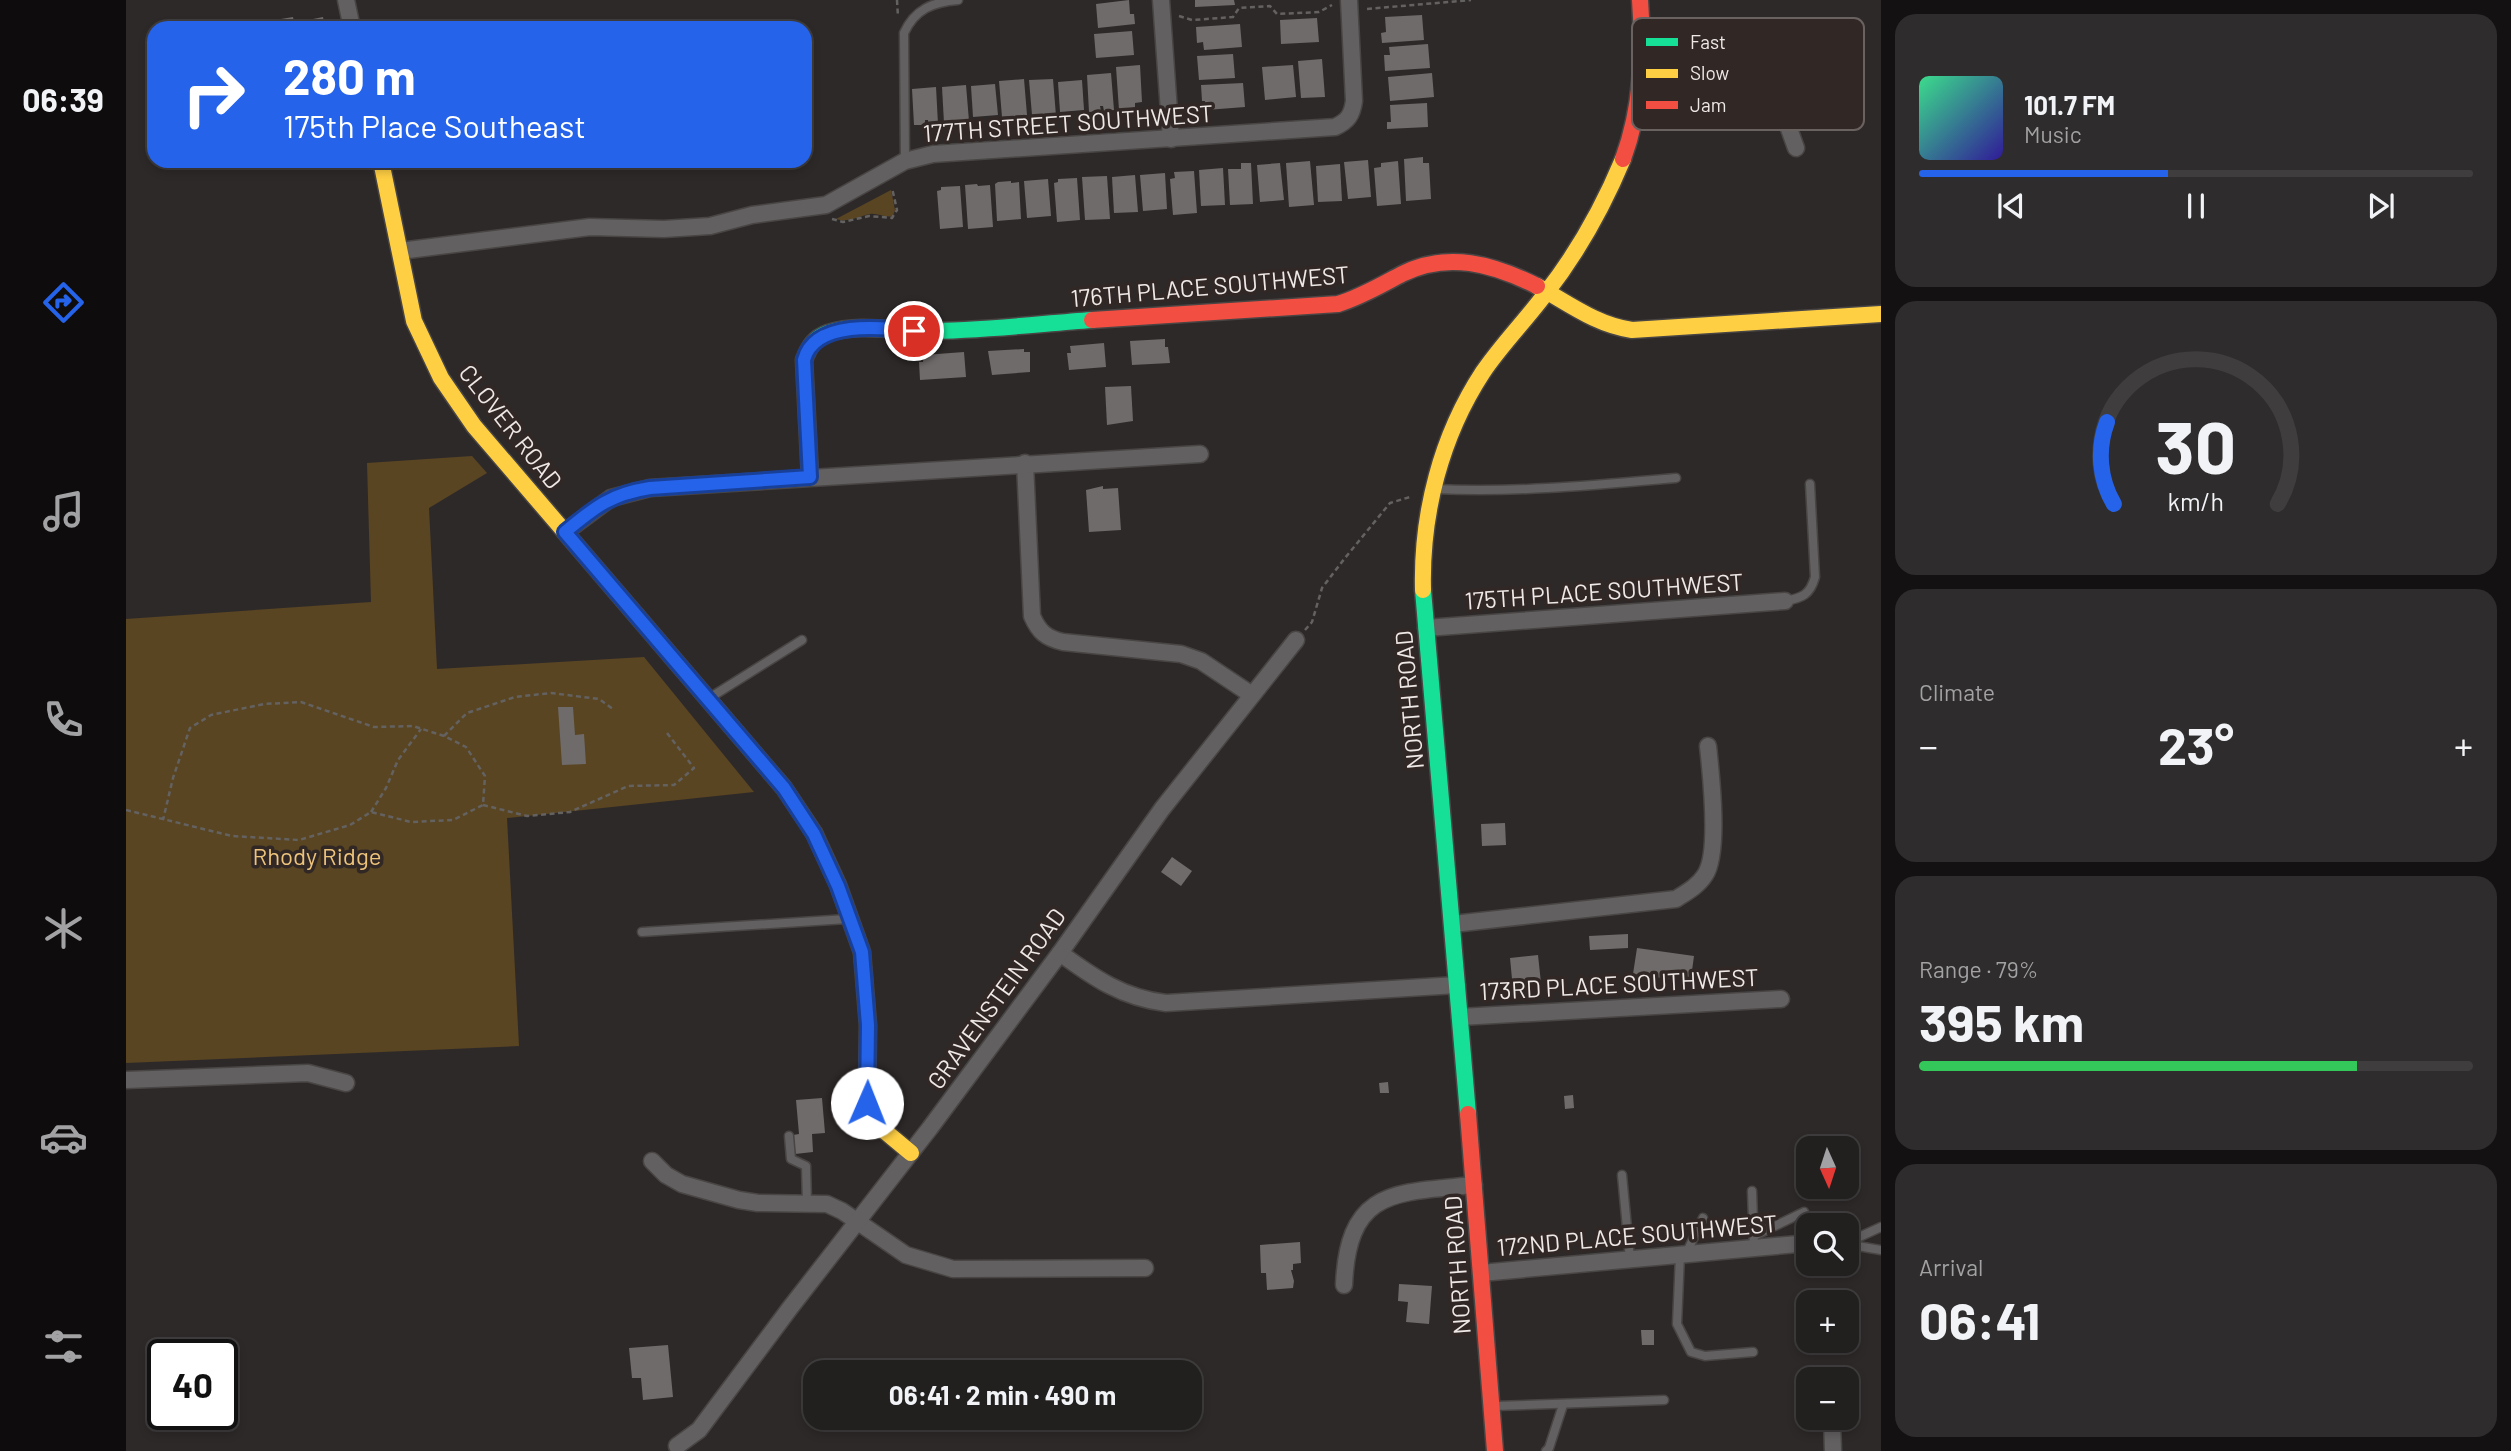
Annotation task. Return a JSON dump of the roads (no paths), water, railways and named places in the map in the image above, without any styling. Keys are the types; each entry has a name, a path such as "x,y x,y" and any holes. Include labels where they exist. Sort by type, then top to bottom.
{"street":[{"path":"346,0 350,21"},
{"path":"1161,0 1171,139"},
{"name":"177TH STREET SOUTHWEST","path":"400,251 590,227 664,229 710,226 752,215 826,205 905,161 933,154 1335,127 1345,122 1352,114 1354,101 1349,0"},
{"name":"NORTH ROAD","path":"1640,0 1641,18"},
{"name":"NORTH ROAD","path":"1495,1451 1453,924 1426,628 1423,556 1432,489 1446,443 1478,382 1547,293 1593,227 1617,180 1632,130"},
{"path":"1790,130 1796,148"},
{"name":"CLOVER ROAD","path":"382,168 414,321 441,378 474,426 792,799 814,834 838,886 862,952 868,1025 867,1103 881,1128 911,1153"},
{"name":"176TH PLACE SOUTHWEST","path":"810,477 804,360 811,344 817,338 836,331 926,331 1338,304 1358,299 1423,266 1456,260 1490,265 1598,321 1612,327 1632,330 1881,314"},
{"path":"565,532 611,498 650,488 1200,454"},
{"path":"1025,463 1032,616 1038,630 1048,638 1063,642 1181,654 1201,661 1252,695"},
{"name":"175TH PLACE SOUTHWEST","path":"1426,628 1785,601"},
{"name":"GRAVENSTEIN ROAD","path":"677,1446 699,1430 911,1153 1060,953 1162,809 1296,640"},
{"path":"1453,924 1676,899 1692,889 1706,873 1711,852 1713,787 1708,746"},
{"path":"1060,953 1108,987 1146,1001 1166,1003 1457,985"},
{"name":"173RD PLACE SOUTHWEST","path":"1460,1017 1780,999"},
{"path":"126,1080 307,1073 346,1083"},
{"path":"652,1161 666,1175 682,1184 739,1200 775,1204 827,1204 842,1211 906,1255 953,1269 1145,1268"},
{"path":"1344,1285 1345,1264 1352,1236 1372,1206 1402,1192 1474,1185"},
{"name":"172ND PLACE SOUTHWEST","path":"1481,1273 1683,1254 1754,1242 1796,1244"},
{"path":"1832,1430 1833,1451"}],"lane":[{"path":"905,161 904,33 911,19 923,10 943,1 958,0"},
{"path":"1432,489 1467,491 1579,486 1676,478"},
{"path":"1785,601 1805,596 1812,588 1815,578 1810,484"},
{"path":"708,699 802,640"},
{"path":"642,932 850,919"},
{"path":"789,1136 791,1159 806,1166 807,1203"},
{"path":"1622,1175 1630,1259"},
{"path":"1752,1191 1754,1242 1804,1212"},
{"path":"1703,1218 1683,1254 1677,1324 1692,1352 1705,1356 1753,1352"},
{"path":"1859,1237 1881,1227"},
{"path":"1859,1246 1881,1250"},
{"path":"1492,1406 1664,1400"},
{"path":"1546,1451 1563,1405"}],"park label":[{"name":"Rhody Ridge","path":"317,857"}]}
